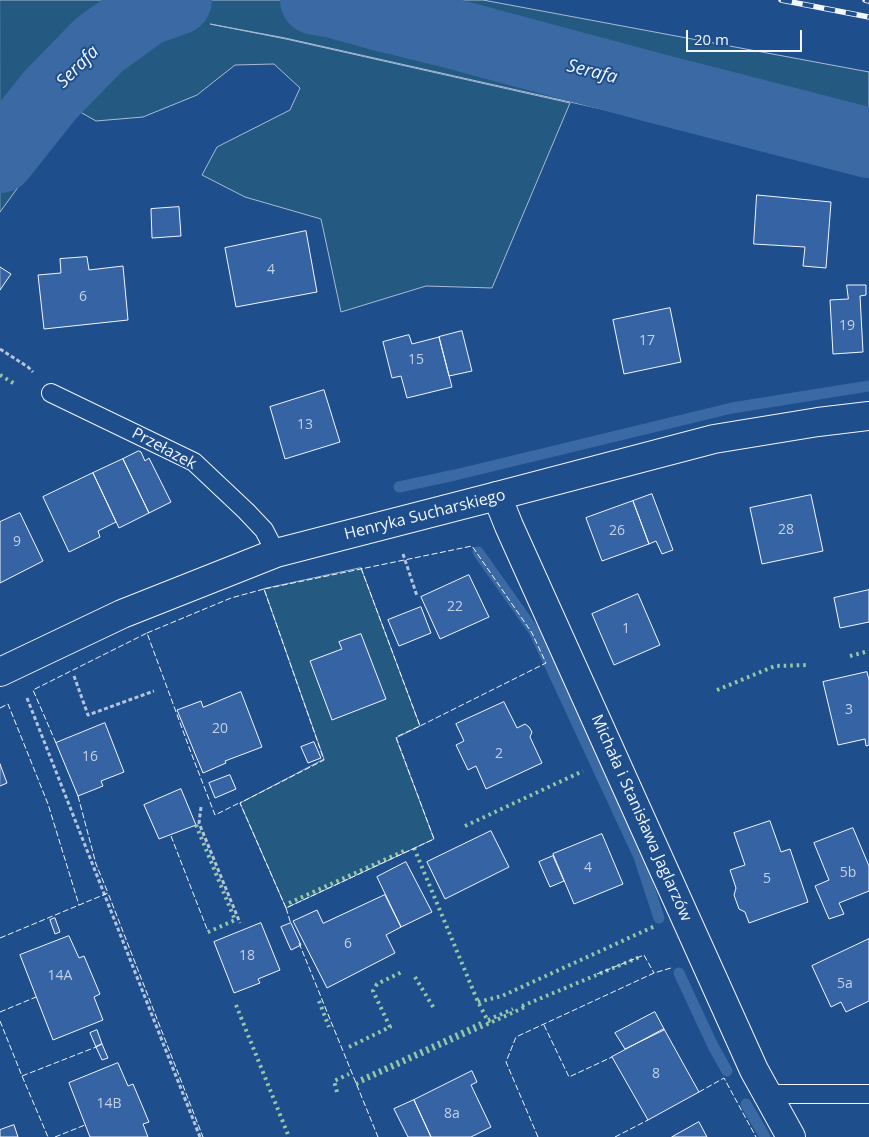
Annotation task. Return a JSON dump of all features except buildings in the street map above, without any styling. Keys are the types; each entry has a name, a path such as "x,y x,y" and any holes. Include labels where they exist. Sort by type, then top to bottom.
{"street":[{"name":"Henryka Sucharskiego","path":"0,672 122,614 276,553 714,438 869,416"},
{"name":"Michała i Stanisława Jaglarzów","path":"497,496 750,1061 791,1137"}],"lane":[{"name":"Przełazek","path":"51,393 194,462 264,530 276,553"},
{"path":"767,1094 869,1094"}],"path":[{"path":"0,349 28,367 51,393"},
{"path":"404,559 417,596"},
{"path":"72,670 88,715 154,691"},
{"path":"24,689 200,1137"},
{"path":"201,807 199,823 240,923"}],"shaded area":[{"path":"0,0 483,0 869,72 869,169 285,38 210,24 286,39 570,103 492,288 426,286 341,312 321,219 245,197 202,175 217,147 290,110 300,88 274,64 235,65 197,95 143,117 96,121 75,109 0,212"},
{"path":"361,568 420,726 396,738 434,839 286,908 240,803 324,759 264,589"}],"waterway":[{"name":"Serafa","path":"0,158 51,94 99,45 146,11 177,0"},
{"name":"Serafa","path":"315,0 334,3 869,143"},
{"path":"399,487 732,408 869,386"},
{"path":"478,552 534,631 639,857 659,918"},
{"path":"679,973 713,1046 727,1071"},
{"path":"746,1104 765,1137"}],"railway":[{"path":"781,0 869,17"},
{"path":"865,0 869,1"}],"hedge":[{"path":"0,375 15,384"},
{"path":"850,656 869,651"},
{"path":"717,690 775,666 809,665"},
{"path":"465,826 583,771"},
{"path":"196,825 235,920 206,933"},
{"path":"414,848 478,1002 489,1023"},
{"path":"289,903 404,851"},
{"path":"478,1002 502,996 655,926"},
{"path":"522,1006 642,956"},
{"path":"349,1047 390,1027 373,991 377,984 404,971"},
{"path":"415,977 435,1010"},
{"path":"319,1001 329,1027"},
{"path":"236,1005 289,1137"},
{"path":"356,1084 525,1007"},
{"path":"488,1020 513,1009"},
{"path":"361,1079 481,1023"},
{"path":"337,1092 334,1081 349,1074"}],"fence":[{"path":"361,568 420,726 396,737 434,839 286,908 240,803 324,760 264,589 472,546 532,633 546,663 420,726"},
{"path":"147,633 231,598 264,589"},
{"path":"56,743 33,690 147,633 215,815 241,802"},
{"path":"0,708 8,704 48,804 79,905"},
{"path":"78,796 96,864 108,893"},
{"path":"171,836 207,929"},
{"path":"0,938 108,893 203,1137"},
{"path":"286,908 291,924"},
{"path":"299,943 378,1137"},
{"path":"597,974 644,955 654,973"},
{"path":"538,1137 506,1062 516,1037 654,973 671,968"},
{"path":"0,1012 36,997"},
{"path":"0,1021 48,1137"},
{"path":"544,1025 569,1077 612,1057"},
{"path":"22,1076 96,1047"},
{"path":"699,1092 724,1078 756,1137"},
{"path":"615,1137 648,1120"},
{"path":"55,1137 85,1125"}]}
